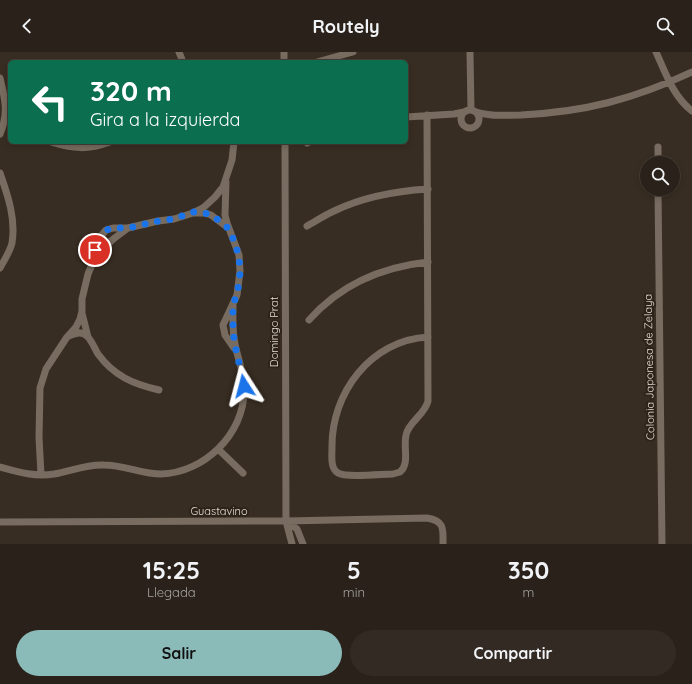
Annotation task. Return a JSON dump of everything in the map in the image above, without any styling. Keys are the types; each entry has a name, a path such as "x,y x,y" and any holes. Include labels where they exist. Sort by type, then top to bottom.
{"street":[{"path":"324,60 353,52"},
{"path":"464,125 461,119 470,111 470,52"},
{"path":"656,52 678,97 692,111"},
{"path":"446,115 451,116 464,125 471,127 486,117 491,116 544,114 590,108 636,95 692,72"},
{"path":"0,78 5,98 7,122 0,134"},
{"path":"5,98 8,102"},
{"path":"470,111 478,116 477,124"},
{"path":"408,117 446,115 470,111 491,116"},
{"path":"427,115 428,189 428,262 428,337 428,401 426,408 410,425 407,432 404,465 402,470 393,474 346,475 337,473 332,466 333,429 339,405 348,385 369,361 387,349 408,340 428,337"},
{"path":"58,144 73,148 103,144"},
{"path":"159,390 134,383 115,372 98,354 88,336 82,311 82,299 94,260 97,242 106,230 111,228 128,228 174,219 193,212 207,204 223,187 232,160 234,144"},
{"name":"Domingo Prat","path":"284,144 286,521 291,542"},
{"path":"658,147 658,156"},
{"path":"0,174 11,208 12,232 10,248 0,268"},
{"path":"0,467 29,475 61,473 84,467 104,465 153,474 171,473 204,461 218,449 236,424 243,402 244,386 238,354 225,335 224,331 224,321 237,295 239,282 239,259 236,246 226,223 225,203 227,177"},
{"path":"307,226 334,211 360,201 393,193 428,189"},
{"name":"Colonia Japonesa de Zelaya","path":"658,196 662,544"},
{"path":"215,197 220,198 225,203"},
{"path":"207,204 207,213"},
{"path":"193,212 207,213 229,229"},
{"path":"215,218 219,217 225,212"},
{"path":"111,228 116,237"},
{"path":"94,260 104,248 128,228"},
{"path":"97,242 98,246 104,248"},
{"path":"309,320 320,307 329,300 360,281 385,270 428,262"},
{"path":"41,475 39,431 40,388 46,369 67,337 76,327 82,311"},
{"path":"67,337 78,333 88,336"},
{"path":"218,449 243,473"},
{"name":"Guastavino","path":"0,522 286,521 427,518 438,521 442,524 443,544"},
{"path":"286,521 297,529 302,541 291,542"}],"route":[{"path":"95,250 100,236 106,230 113,228 128,228 174,219 193,212 211,215 226,225 239,255 240,271 237,295 233,304 233,325 234,344 240,361 244,386"}]}
